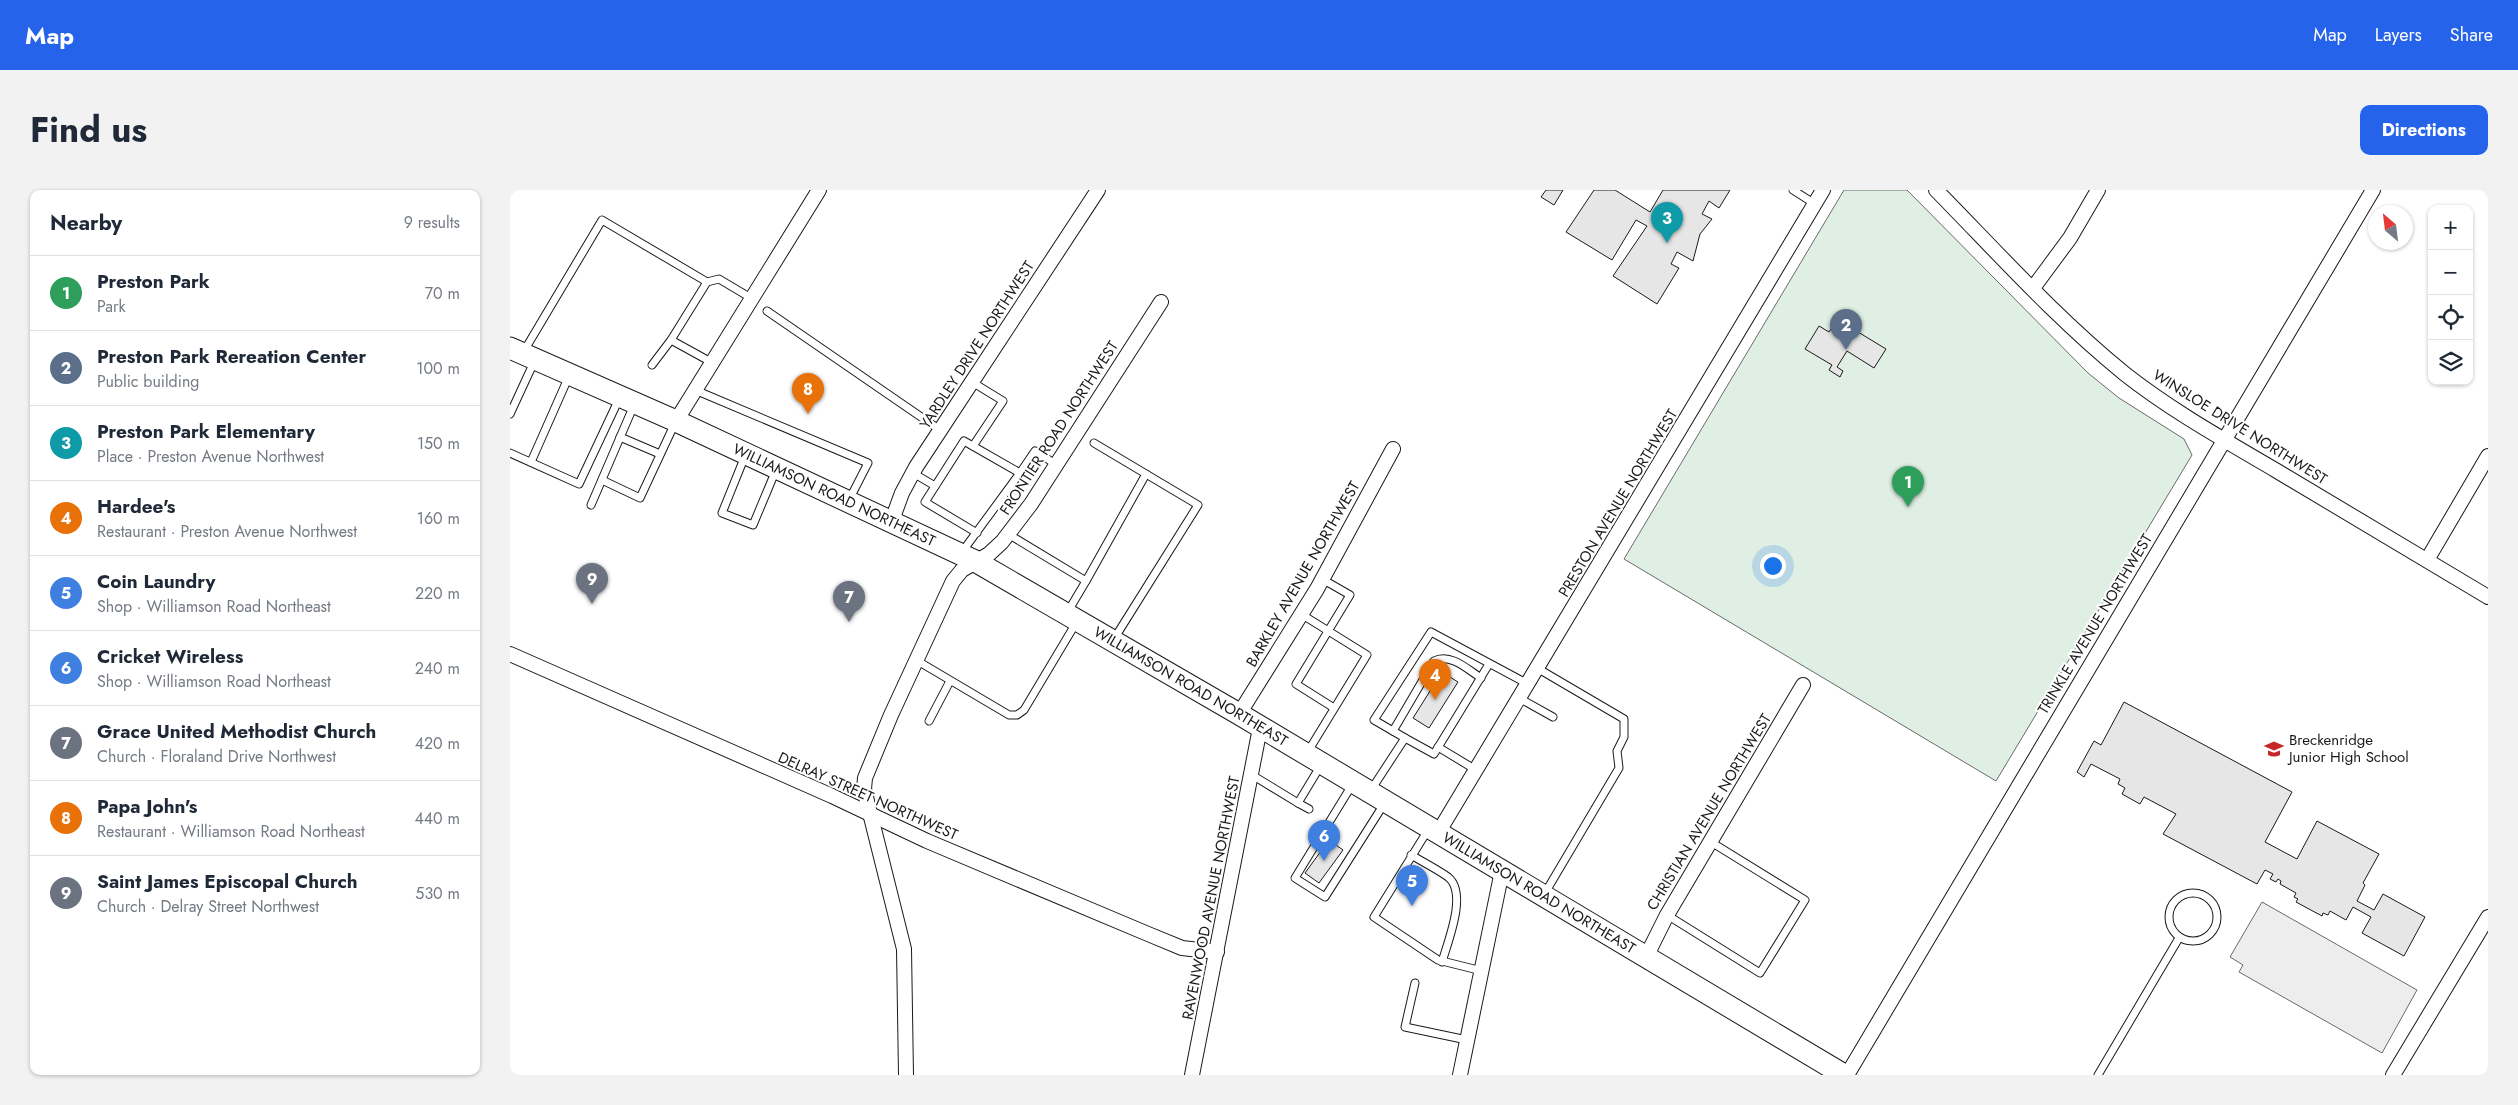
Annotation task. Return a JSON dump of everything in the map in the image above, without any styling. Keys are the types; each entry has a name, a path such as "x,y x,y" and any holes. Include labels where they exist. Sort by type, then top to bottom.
{"main road":[{"name":"WILLIAMSON ROAD NORTHEAST","path":"523,354 676,421 968,558 1113,640 1846,1075"}],"street":[{"path":"676,421 819,190"},
{"name":"YARDLEY DRIVE NORTHWEST","path":"891,522 913,473 1098,190"},
{"name":"PRESTON AVENUE NORTHWEST","path":"1434,830 1476,770 1823,190"},
{"name":"WINSLOE DRIVE NORTHWEST","path":"1936,190 2033,288 2093,346 2126,374 2176,410 2488,596"},
{"path":"2033,288 2061,251 2098,190"},
{"name":"TRINKLE AVENUE NORTHWEST","path":"1846,1075 2372,190"},
{"name":"FRONTIER ROAD NORTHWEST","path":"906,1075 904,949 869,814 864,789 865,778 916,660 954,581 968,558 989,554 1032,504 1161,302"},
{"name":"BARKLEY AVENUE NORTHWEST","path":"1238,714 1322,579 1394,450"},
{"path":"2427,560 2488,456"},
{"name":"DELRAY STREET NORTHWEST","path":"510,654 927,841 1182,948 1217,952"},
{"name":"CHRISTIAN AVENUE NORTHWEST","path":"1646,957 1667,915 1803,685"},
{"name":"RAVENWOOD AVENUE NORTHWEST","path":"1192,1075 1260,728"},
{"path":"1460,1075 1502,871"},
{"path":"2393,1075 2488,917"}],"lane":[{"path":"1793,190 1815,204"},
{"path":"510,414 523,354 602,220 707,282"},
{"path":"652,365 671,340 707,282 719,279 751,298"},
{"path":"767,310 940,430"},
{"path":"671,340 711,362"},
{"path":"531,462 570,374"},
{"path":"972,382 1003,401 972,446"},
{"path":"694,390 868,463 848,502"},
{"path":"591,505 620,437 627,400"},
{"path":"510,453 579,484 627,400"},
{"path":"602,480 640,498 676,421"},
{"path":"620,437 660,454"},
{"path":"977,533 925,502 964,441 1020,473"},
{"path":"1094,443 1198,505 1113,640"},
{"path":"968,558 977,533 1035,451 1056,465"},
{"path":"746,454 722,513 752,525 777,468"},
{"path":"913,473 935,486"},
{"path":"916,660 1009,716 1017,715 1024,710 1072,616 1086,581 1146,474"},
{"path":"1008,534 1086,581"},
{"path":"1322,579 1350,595 1296,684 1334,708"},
{"path":"1298,802 1334,708 1367,655 1301,614"},
{"path":"1489,664 1434,754 1374,720 1432,632 1528,684"},
{"path":"1393,731 1434,661 1443,658 1452,660 1481,678"},
{"path":"1537,668 1624,719 1624,737 1617,750 1619,768 1543,895"},
{"path":"929,721 950,681"},
{"path":"1519,698 1553,718"},
{"path":"1370,792 1325,897 1295,878 1370,792 1406,738"},
{"path":"1438,747 1476,770"},
{"path":"1252,775 1309,809"},
{"path":"1434,830 1411,855 1374,917 1442,962 1482,971"},
{"path":"1667,915 1760,972 1805,900 1711,842"},
{"path":"1411,855 1450,878 1456,889 1458,901 1442,962"},
{"path":"2186,894 2204,894 2212,900 2216,908 2217,918 2215,927 2208,936 2200,940 2191,942 2179,938 2170,922 2173,904 2186,894"},
{"path":"2098,1075 2179,938"},
{"path":"1416,983 1405,1027 1467,1040"}],"green space":[{"path":"1844,190 1907,190 2088,373 2119,398 2184,439 2192,455 1996,781 1624,559"}],"shaded area":[{"path":"2262,902 2417,990 2382,1053 2239,972 2243,965 2230,957"}],"building":[{"path":"1546,190 1563,190 1554,205 1541,197"},
{"path":"1594,190 1615,190 1650,212 1663,190 1730,190 1719,208 1709,201 1702,214 1712,219 1700,234 1693,261 1677,252 1671,264 1679,268 1657,304 1613,276 1647,226 1636,220 1612,260 1566,232"},
{"path":"1840,321 1886,349 1874,368 1847,351 1837,367 1843,371 1840,377 1829,370 1832,365 1805,349 1819,326 1829,332 1835,323 1838,324"},
{"path":"1442,672 1458,682 1429,728 1413,718"},
{"path":"2124,702 2292,792 2265,842 2297,859 2317,821 2379,854 2363,883 2365,885 2357,901 2374,910 2383,894 2425,917 2404,956 2362,933 2371,917 2353,907 2346,920 2330,911 2328,915 2323,913 2322,916 2296,902 2298,899 2294,897 2296,893 2280,884 2281,881 2278,879 2276,882 2270,879 2273,874 2265,870 2257,884 2163,834 2176,814 2144,797 2140,804 2122,794 2125,788 2118,784 2120,779 2091,764 2084,777 2077,772 2094,741 2101,745"},
{"path":"1329,840 1343,850 1319,883 1305,873"}],"place":[{"name":"Preston Park Elementary","path":"1667,243"},
{"name":"Preston Park Rereation Center","path":"1846,350"},
{"name":"Papa John's","path":"808,414"},
{"name":"Preston Park","path":"1908,507"},
{"name":"Saint James Episcopal Church","path":"592,604"},
{"name":"Grace United Methodist Church","path":"849,622"},
{"name":"Hardee's","path":"1435,700"},
{"name":"Breckenridge Junior High School","path":"2274,749"},
{"name":"Cricket Wireless","path":"1324,861"},
{"name":"Coin Laundry","path":"1412,906"}]}
